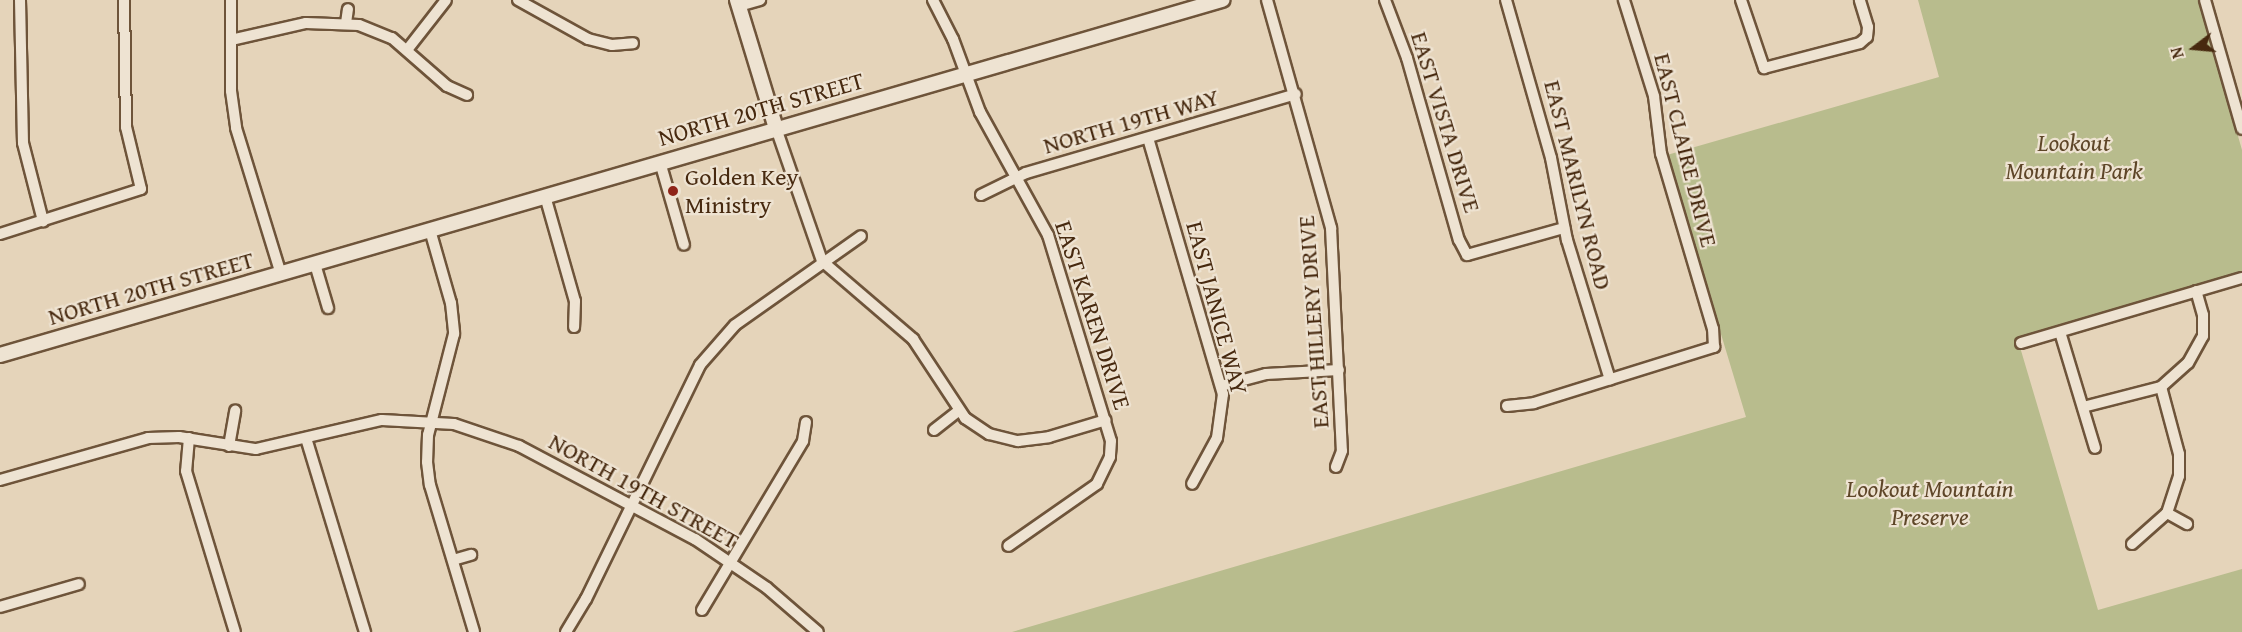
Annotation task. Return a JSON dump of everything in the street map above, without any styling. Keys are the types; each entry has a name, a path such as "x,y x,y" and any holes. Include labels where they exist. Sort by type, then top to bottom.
{"street":[{"path":"20,0 23,143 43,221"},
{"path":"0,234 141,189 126,127 124,0"},
{"path":"231,0 231,91 236,128 280,274"},
{"path":"407,50 446,0"},
{"path":"518,0 588,39 612,45 633,43"},
{"path":"760,0 738,3 776,128 822,261 913,339 958,411 989,434 1018,441 1049,436 1106,420"},
{"name":"EAST KAREN DRIVE","path":"933,0 980,112 1048,235 1106,420 1110,457 1096,484 1008,546"},
{"name":"NORTH 20TH STREET","path":"0,355 1221,0"},
{"name":"EAST HILLERY DRIVE","path":"1267,0 1296,94 1331,228 1342,451 1336,468"},
{"name":"EAST MARILYN ROAD","path":"1506,0 1551,158 1564,228 1610,380"},
{"name":"EAST CLAIRE DRIVE","path":"1610,380 1714,347 1713,329 1661,154 1654,96 1623,0"},
{"path":"1741,0 1764,68 1860,43 1867,37 1860,0"},
{"path":"2205,0 2242,129"},
{"name":"EAST VISTA DRIVE","path":"1393,1 1459,240 1467,255 1564,228"},
{"path":"346,23 348,9"},
{"path":"231,40 289,25 346,23 379,30 407,50 447,86 467,95"},
{"name":"NORTH 19TH WAY","path":"981,195 1016,177 1296,94"},
{"name":"EAST JANICE WAY","path":"1148,138 1221,386 1222,420 1217,438 1192,484"},
{"path":"660,162 684,245"},
{"path":"545,196 575,301 574,327"},
{"path":"430,230 451,303 454,334 432,420 427,462 430,485 474,632"},
{"path":"566,632 586,599 684,392 718,342 735,324 822,261 861,236"},
{"path":"315,264 328,308"},
{"path":"2021,343 2242,278"},
{"path":"2083,407 2161,387 2188,363 2203,336 2203,315 2196,291"},
{"path":"2060,332 2095,448"},
{"path":"1221,386 1266,374 1339,370"},
{"path":"1507,406 1534,403 1610,380"},
{"path":"2133,544 2167,513 2180,476 2179,454 2161,387"},
{"path":"228,446 235,411"},
{"path":"934,430 958,411"},
{"name":"NORTH 19TH STREET","path":"0,480 138,439 189,438 228,446 270,448 369,422 432,420 499,437 631,504 732,562 818,632"},
{"path":"702,610 803,441 806,422"},
{"path":"189,438 186,471 235,632"},
{"path":"306,438 365,632"},
{"path":"2167,513 2187,524"},
{"path":"453,560 471,555"},
{"path":"0,607 79,584"}],"green space":[{"path":"1918,0 2199,0 2242,150 2242,271 2017,337 2098,610 2242,569 2242,632 1012,632 1746,417 1667,155 1939,77"}],"place":[{"name":"Golden Key Ministry","path":"673,191"}],"park label":[{"name":"Lookout Mountain Park","path":"2074,157"},
{"name":"Lookout Mountain Preserve","path":"1930,503"}]}
